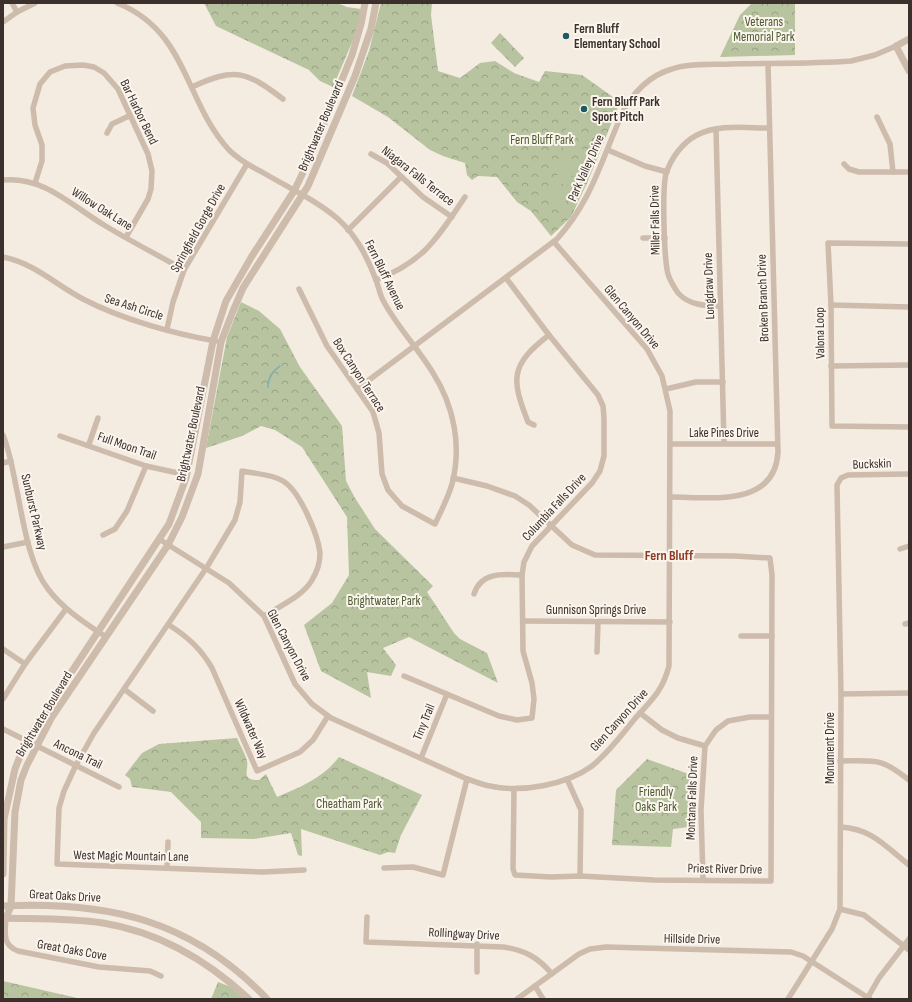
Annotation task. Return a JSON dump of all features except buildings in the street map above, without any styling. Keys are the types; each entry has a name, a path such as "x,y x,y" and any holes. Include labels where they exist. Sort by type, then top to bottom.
{"street":[{"path":"12,3 17,12"},
{"path":"3,22 17,12 35,3"},
{"name":"Fern Bluff Avenue","path":"117,3 143,17 164,37 176,53 204,113 229,150 247,164 329,212 348,230 361,247 376,280 383,300 434,373 446,396 451,412 456,451 453,478 448,496 435,524"},
{"name":"Brightwater Boulevard","path":"3,874 4,819 8,796 26,741 159,539 176,507 187,475 213,341 226,301 252,256 294,191 311,156 352,55 361,24 365,3"},
{"name":"Brightwater Boulevard","path":"4,918 15,812 21,780 36,746 52,717 168,545 182,517 198,474 222,342 243,288 302,196 337,120 355,76 371,29 376,3"},
{"name":"Park Valley Drive","path":"357,389 554,242 568,227 583,205 608,150 622,114 631,99 646,83 664,72 691,65 851,61 875,55 909,39"},
{"path":"896,46 909,71"},
{"name":"Broken Branch Drive","path":"671,497 722,497 749,494 765,483 776,463 777,444 768,64"},
{"name":"Bar Harbor Bend","path":"35,183 42,161 42,145 33,108 40,84 50,72 64,66 84,65 94,67 104,73 118,89 129,116 148,154 152,171 151,189 148,199 126,237"},
{"path":"192,87 221,75 236,74 251,78 282,99"},
{"path":"107,133 112,124 129,116"},
{"path":"877,117 890,144 893,172"},
{"name":"Miller Falls Drive","path":"720,306 699,305 688,300 679,293 668,274 665,238 664,184 667,172 674,156 688,141 698,134 716,129 769,128"},
{"name":"Longdraw Drive","path":"716,129 724,443"},
{"path":"608,150 645,166 667,172"},
{"name":"Niagara Falls Terrace","path":"371,154 387,163 433,204 452,216"},
{"name":"Springfield Gorge Drive","path":"167,329 173,302 184,270 247,164"},
{"path":"844,164 853,171 909,172"},
{"path":"348,230 401,177"},
{"name":"Willow Oak Lane","path":"3,180 23,180 35,183 55,192 104,225 184,270"},
{"path":"376,280 402,268 426,251 466,197"},
{"path":"643,238 665,238"},
{"name":"Glen Canyon Drive","path":"159,539 207,568 241,593 264,616 295,684 312,704 328,716 467,779 490,786 514,789 567,779 591,766 609,751 640,713 653,700 667,674 670,658 670,411 666,389 657,364 647,350 554,242"},
{"name":"Valona Loop","path":"909,244 828,243 831,305 832,426 909,427"},
{"name":"Sea Ash Circle","path":"3,256 25,262 81,298 111,313 167,329 222,342"},
{"name":"Columbia Falls Drive","path":"404,676 499,716 517,720 532,718 534,699 532,683 523,651 522,575 524,562 528,552 592,483 600,471 604,456 604,418 600,399 594,388 549,335 506,278"},
{"name":"Box Canyon Terrace","path":"299,289 327,346 371,408 379,433 382,474 388,490 402,506 435,524"},
{"path":"831,305 909,307"},
{"path":"534,425 528,422 519,398 517,379 524,358 532,348 549,335"},
{"path":"831,366 909,365"},
{"path":"666,389 696,382 723,382"},
{"path":"89,444 98,418"},
{"name":"Sunburst Parkway","path":"3,435 11,461 28,542 34,560 47,588 66,609 106,637"},
{"name":"Full Moon Trail","path":"60,436 89,444 146,466 187,475"},
{"name":"Lake Pines Drive","path":"671,444 777,444"},
{"path":"3,463 11,461"},
{"path":"103,535 115,529 127,511 146,466"},
{"name":"West Magic Mountain Lane","path":"264,616 303,591 312,581 317,570 320,555 317,538 302,504 294,491 284,482 273,477 242,471 240,502 235,520 207,568 94,733 76,765 64,791 59,808 57,864 167,867 263,872 304,870"},
{"name":"Buckskin","path":"838,482 841,478 848,475 909,474"},
{"path":"453,478 512,494 528,505 572,546 595,555 670,556"},
{"name":"Monument Drive","path":"788,999 832,929 840,909 841,694 838,482"},
{"path":"3,547 28,542"},
{"path":"900,549 909,546"},
{"name":"Priest River Drive","path":"514,789 513,869 515,875 551,877 580,876 654,880 771,881 772,575 770,558 670,556"},
{"path":"474,594 478,584 487,578 505,574 522,575"},
{"path":"3,699 25,664 66,609"},
{"name":"Gunnison Springs Drive","path":"523,621 670,622"},
{"path":"597,652 598,622"},
{"name":"Wildwater Way","path":"170,624 189,638 204,654 212,668 257,771 300,752 313,740 328,716"},
{"path":"741,636 772,636"},
{"path":"3,649 25,664"},
{"path":"124,689 153,711"},
{"path":"841,694 909,693"},
{"name":"Tiny Trail","path":"421,758 447,694"},
{"path":"640,713 662,730 678,738 705,746"},
{"name":"Montana Falls Drive","path":"703,880 701,810 705,746 716,730 728,721 750,717 771,717"},
{"name":"Ancona Trail","path":"3,729 119,787"},
{"path":"840,761 880,761 891,766 909,780"},
{"path":"384,868 413,867 443,875 467,779"},
{"path":"567,779 581,810 580,876"},
{"path":"841,827 857,829 870,834 909,865"},
{"path":"167,867 168,842"},
{"name":"Great Oaks Drive","path":"6,906 75,906 118,913 161,926 193,940 208,949 238,971 267,999"},
{"path":"840,909 864,914 906,948"},
{"name":"Rollingway Drive","path":"367,917 366,942 477,944 520,950 540,961 552,974"},
{"name":"Great Oaks Drive","path":"4,918 80,921 109,924 156,938 188,953 201,961 222,976 249,999"},
{"name":"Great Oaks Cove","path":"4,918 5,939 10,947 18,952 99,967 150,971 161,976"},
{"path":"188,953 193,940"},
{"path":"868,999 883,974 906,948 909,940"},
{"path":"477,944 477,972"},
{"name":"Hillside Drive","path":"517,999 579,954 598,947 791,952 803,956 868,999"},
{"path":"201,961 208,949"},
{"path":"534,986 543,999"}],"green space":[{"path":"204,3 337,3 347,7 361,9 356,33 333,87 320,81 309,70 216,26"},
{"name":"Fern Bluff Park","path":"381,3 432,3 431,15 438,71 460,78 480,63 495,61 514,73 539,82 545,71 582,75 620,102 588,181 571,217 551,236 531,211 517,202 497,177 478,176 472,180 467,175 465,163 430,150 388,117 352,96 369,51"},
{"name":"Veterans Memorial Park","path":"752,3 795,3 795,55 720,57 740,15"},
{"path":"500,33 524,58 515,67 491,43"},
{"path":"568,128 583,149 571,158 555,137"},
{"path":"562,163 579,169 576,177 559,170"},
{"path":"558,173 575,179 572,187 555,181"},
{"path":"552,187 568,198 561,207 545,196"},
{"name":"Brightwater Park","path":"241,302 259,311 280,329 300,367 342,426 346,481 355,498 375,529 433,586 427,592 454,633 460,639 487,653 498,683 409,637 383,648 396,665 391,676 367,672 371,698 321,671 304,625 332,603 349,575 347,517 302,447 275,430 261,426 242,436 206,448 227,337"},
{"name":"Cheatham Park","path":"237,738 247,761 247,777 253,780 259,780 266,774 277,797 319,776 339,757 422,795 401,835 395,853 388,852 380,855 301,829 302,856 298,855 291,833 254,839 201,838 201,822 171,792 132,787 130,779 125,775 142,753 159,744"},
{"name":"Friendly Oaks Park","path":"647,759 697,777 696,826 673,829 671,847 612,845 616,790"},
{"path":"3,981 73,997 81,999 3,999"},
{"path":"218,982 231,987 244,999 211,999"}],"waterway":[{"path":"268,387 271,375 280,366"}],"place":[{"name":"Fern Bluff Elementary School","path":"566,36"},
{"name":"Fern Bluff Park Sport Pitch","path":"584,109"}],"district":[{"name":"Fern Bluff","path":"669,555"}]}
